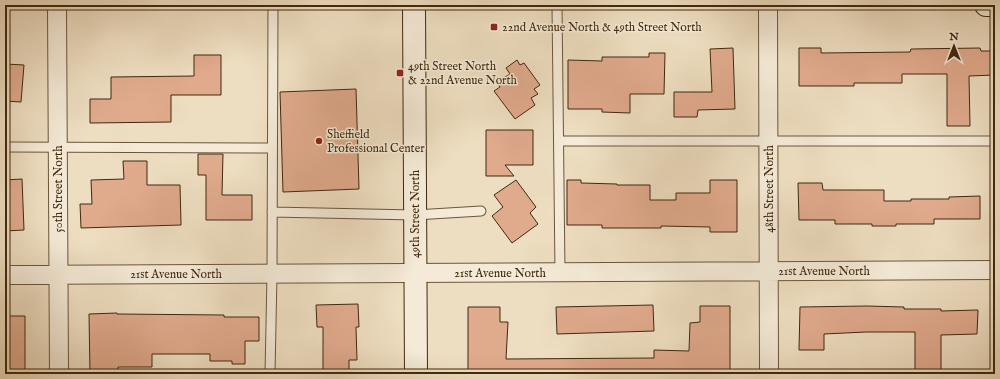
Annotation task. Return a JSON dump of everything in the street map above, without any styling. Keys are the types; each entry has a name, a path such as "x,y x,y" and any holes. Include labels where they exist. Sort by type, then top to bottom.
{"main road":[{"name":"49th Street North","path":"414,5 416,374"},
{"path":"986,5 995,5"}],"street":[{"name":"50th Street North","path":"57,5 59,374"},
{"name":"48th Street North","path":"768,5 769,374"},
{"name":"21st Avenue North","path":"5,275 995,270"}],"lane":[{"path":"270,374 273,5"},
{"path":"557,5 560,272"},
{"path":"559,141 995,141"},
{"path":"5,147 272,148"},
{"path":"272,212 415,215 480,211"}],"building":[{"path":"733,48 735,109 698,110 697,117 674,117 674,92 712,92 710,49"},
{"path":"799,48 821,48 821,53 910,52 911,49 980,48 981,51 995,51 995,75 969,76 970,126 947,126 947,74 902,74 902,83 854,83 854,86 799,86"},
{"path":"649,53 665,53 664,94 630,94 630,113 602,112 602,109 568,109 568,60 602,61 602,57 649,57"},
{"path":"194,55 221,55 221,95 171,95 171,122 90,123 90,99 111,99 111,77 194,76"},
{"path":"517,60 520,65 524,63 540,85 534,89 538,94 531,98 535,105 515,119 494,91 500,87 497,82 510,74 506,68"},
{"path":"5,64 24,65 21,102 5,101"},
{"name":"Sheffield Professional Center","path":"356,89 359,189 283,192 280,92"},
{"path":"486,130 533,130 533,165 505,165 514,176 486,176"},
{"path":"198,154 223,154 222,195 252,195 252,220 206,220 206,175 198,175"},
{"path":"123,161 147,161 147,185 180,185 181,225 81,228 80,204 92,204 91,180 124,179"},
{"path":"22,179 24,230 5,231 5,180"},
{"path":"516,180 536,207 530,213 538,224 512,243 492,216 503,207 494,195"},
{"path":"567,180 581,180 581,183 650,185 650,200 676,200 676,193 710,193 710,180 737,180 737,232 710,232 710,227 661,226 661,228 602,228 602,225 567,225"},
{"path":"798,183 822,183 823,190 884,190 884,201 911,201 911,199 949,199 949,197 980,196 980,219 934,219 934,224 896,224 896,226 872,226 872,224 835,224 835,220 799,220"},
{"path":"358,304 359,327 356,327 357,360 349,360 349,374 323,374 323,327 317,327 316,305"},
{"path":"653,305 654,331 557,334 556,307"},
{"path":"700,306 730,306 730,374 468,374 468,307 500,307 500,322 508,322 506,359 654,358 654,350 689,351 690,323 700,322"},
{"path":"800,307 904,307 904,309 941,309 941,311 978,310 977,334 941,335 941,374 915,374 915,332 824,334 824,350 799,350"},
{"path":"117,313 259,317 259,341 245,341 245,364 232,364 232,361 210,361 210,354 152,354 152,367 118,367 118,374 90,374 89,314"},
{"path":"5,316 25,316 25,373 5,373"}],"place":[{"name":"22nd Avenue North & 49th Street North","path":"494,27"},
{"name":"49th Street North & 22nd Avenue North","path":"400,73"},
{"name":"Sheffield Professional Center","path":"319,141"}]}
